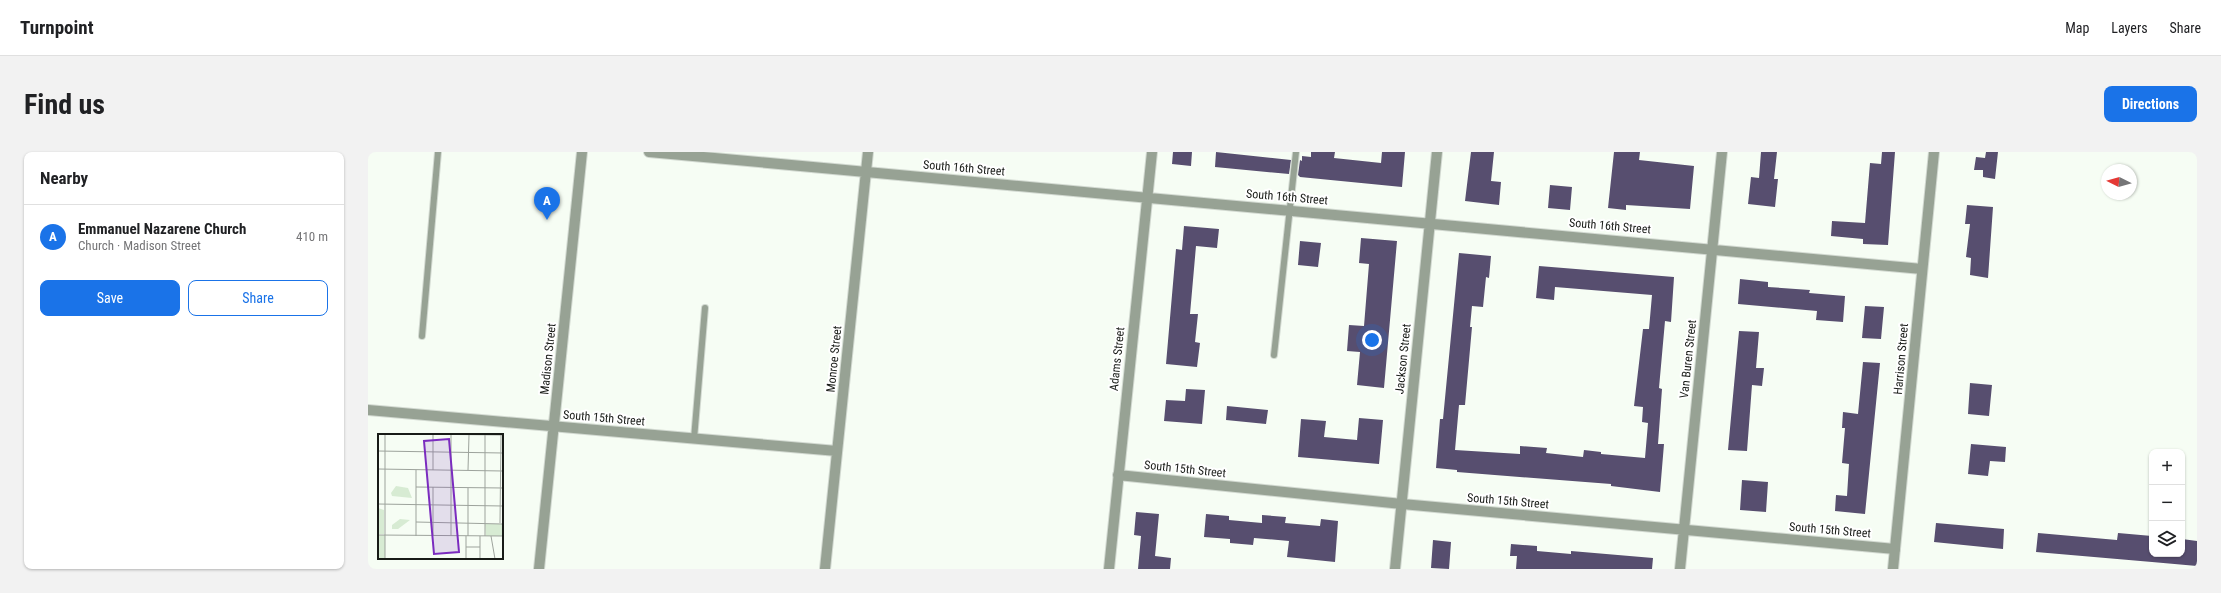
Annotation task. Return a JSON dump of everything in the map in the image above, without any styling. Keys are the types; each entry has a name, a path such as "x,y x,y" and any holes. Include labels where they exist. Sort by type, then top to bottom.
{"street":[{"name":"Madison Street","path":"539,569 582,152"},
{"name":"South 16th Street","path":"649,152 1713,248 1922,269"},
{"name":"Monroe Street","path":"825,569 868,152"},
{"name":"Adams Street","path":"1109,569 1152,152"},
{"name":"Jackson Street","path":"1395,569 1437,152"},
{"name":"Van Buren Street","path":"1680,569 1722,152"},
{"name":"Harrison Street","path":"1894,569 1934,152"},
{"name":"South 15th Street","path":"368,410 838,451"},
{"name":"South 15th Street","path":"1118,475 1402,504 1684,529 1895,550"}],"lane":[{"path":"422,336 438,152"},
{"path":"1274,354 1291,211 1296,152"},
{"path":"694,439 705,308"}],"building":[{"path":"1173,152 1192,152 1191,166 1172,164"},
{"path":"1216,152 1291,160 1289,174 1215,167"},
{"path":"1311,152 1335,152 1334,158 1381,163 1382,152 1405,152 1402,187 1300,177 1298,175 1300,160 1302,161 1302,156 1311,157"},
{"path":"1471,152 1494,152 1491,181 1501,182 1499,205 1465,201"},
{"path":"1614,152 1640,152 1639,160 1694,166 1690,209 1626,205 1626,210 1608,208"},
{"path":"1761,152 1777,152 1774,179 1778,179 1775,207 1748,204 1751,177 1759,178"},
{"path":"1882,152 1895,152 1888,245 1863,244 1863,239 1831,236 1832,221 1865,223 1870,163 1881,164"},
{"path":"1986,152 1998,152 1995,179 1983,177 1983,170 1974,170 1976,157 1985,158"},
{"path":"1550,185 1572,187 1570,210 1548,208"},
{"path":"1967,205 1993,207 1988,278 1970,275 1971,258 1966,257 1970,224 1965,224"},
{"path":"1184,226 1219,229 1217,248 1196,246 1190,314 1198,314 1195,342 1200,343 1197,367 1166,364 1176,249 1182,250"},
{"path":"1361,238 1397,241 1384,388 1357,385 1360,352 1347,351 1349,325 1364,326 1369,264 1359,263"},
{"path":"1300,241 1321,243 1318,267 1298,265"},
{"path":"1459,253 1491,256 1489,278 1486,277 1483,307 1472,306 1470,327 1472,327 1465,405 1459,405 1455,450 1520,454 1520,446 1547,448 1546,453 1583,457 1584,450 1601,452 1601,454 1645,458 1648,423 1642,422 1643,407 1634,406 1643,329 1649,329 1652,295 1555,287 1554,300 1536,298 1539,266 1674,277 1671,322 1665,321 1659,388 1662,389 1658,444 1664,444 1660,492 1611,486 1611,484 1457,472 1457,470 1436,468 1440,419 1443,419"},
{"path":"1740,279 1768,282 1768,287 1810,290 1809,293 1845,296 1843,322 1816,320 1817,311 1738,304"},
{"path":"1865,306 1884,307 1881,339 1862,338"},
{"path":"1739,331 1759,332 1756,368 1764,368 1762,386 1752,385 1747,451 1728,450"},
{"path":"1863,362 1880,363 1865,514 1835,511 1836,495 1847,496 1849,464 1842,463 1845,428 1842,428 1843,412 1858,414"},
{"path":"1970,383 1992,385 1989,416 1968,414"},
{"path":"1186,389 1205,390 1202,424 1164,421 1166,400 1185,401"},
{"path":"1227,406 1268,410 1266,424 1226,420"},
{"path":"1359,418 1383,420 1379,464 1298,457 1301,419 1326,421 1324,437 1357,440"},
{"path":"1971,444 2006,447 2005,462 1990,461 1988,476 1968,474"},
{"path":"1742,480 1768,482 1766,512 1740,510"},
{"path":"1136,512 1159,514 1155,556 1171,558 1170,569 1138,569 1141,536 1134,535"},
{"path":"1206,514 1229,516 1229,520 1262,523 1262,515 1286,517 1285,523 1320,526 1321,519 1338,521 1335,562 1287,557 1289,541 1254,538 1253,545 1230,543 1230,539 1204,537"},
{"path":"1936,523 2004,529 2003,549 1934,542"},
{"path":"2038,533 2117,540 2118,533 2149,536 2149,557 2152,557 2152,562 2036,552"},
{"path":"2185,539 2197,541 2197,566 2152,562 2152,557 2185,557"},
{"path":"1433,540 1451,542 1449,569 1431,568"},
{"path":"1511,544 1537,546 1537,551 1571,554 1571,551 1653,558 1652,569 1516,569 1517,556 1510,556"}],"place":[{"name":"Emmanuel Nazarene Church","path":"547,220"}]}
